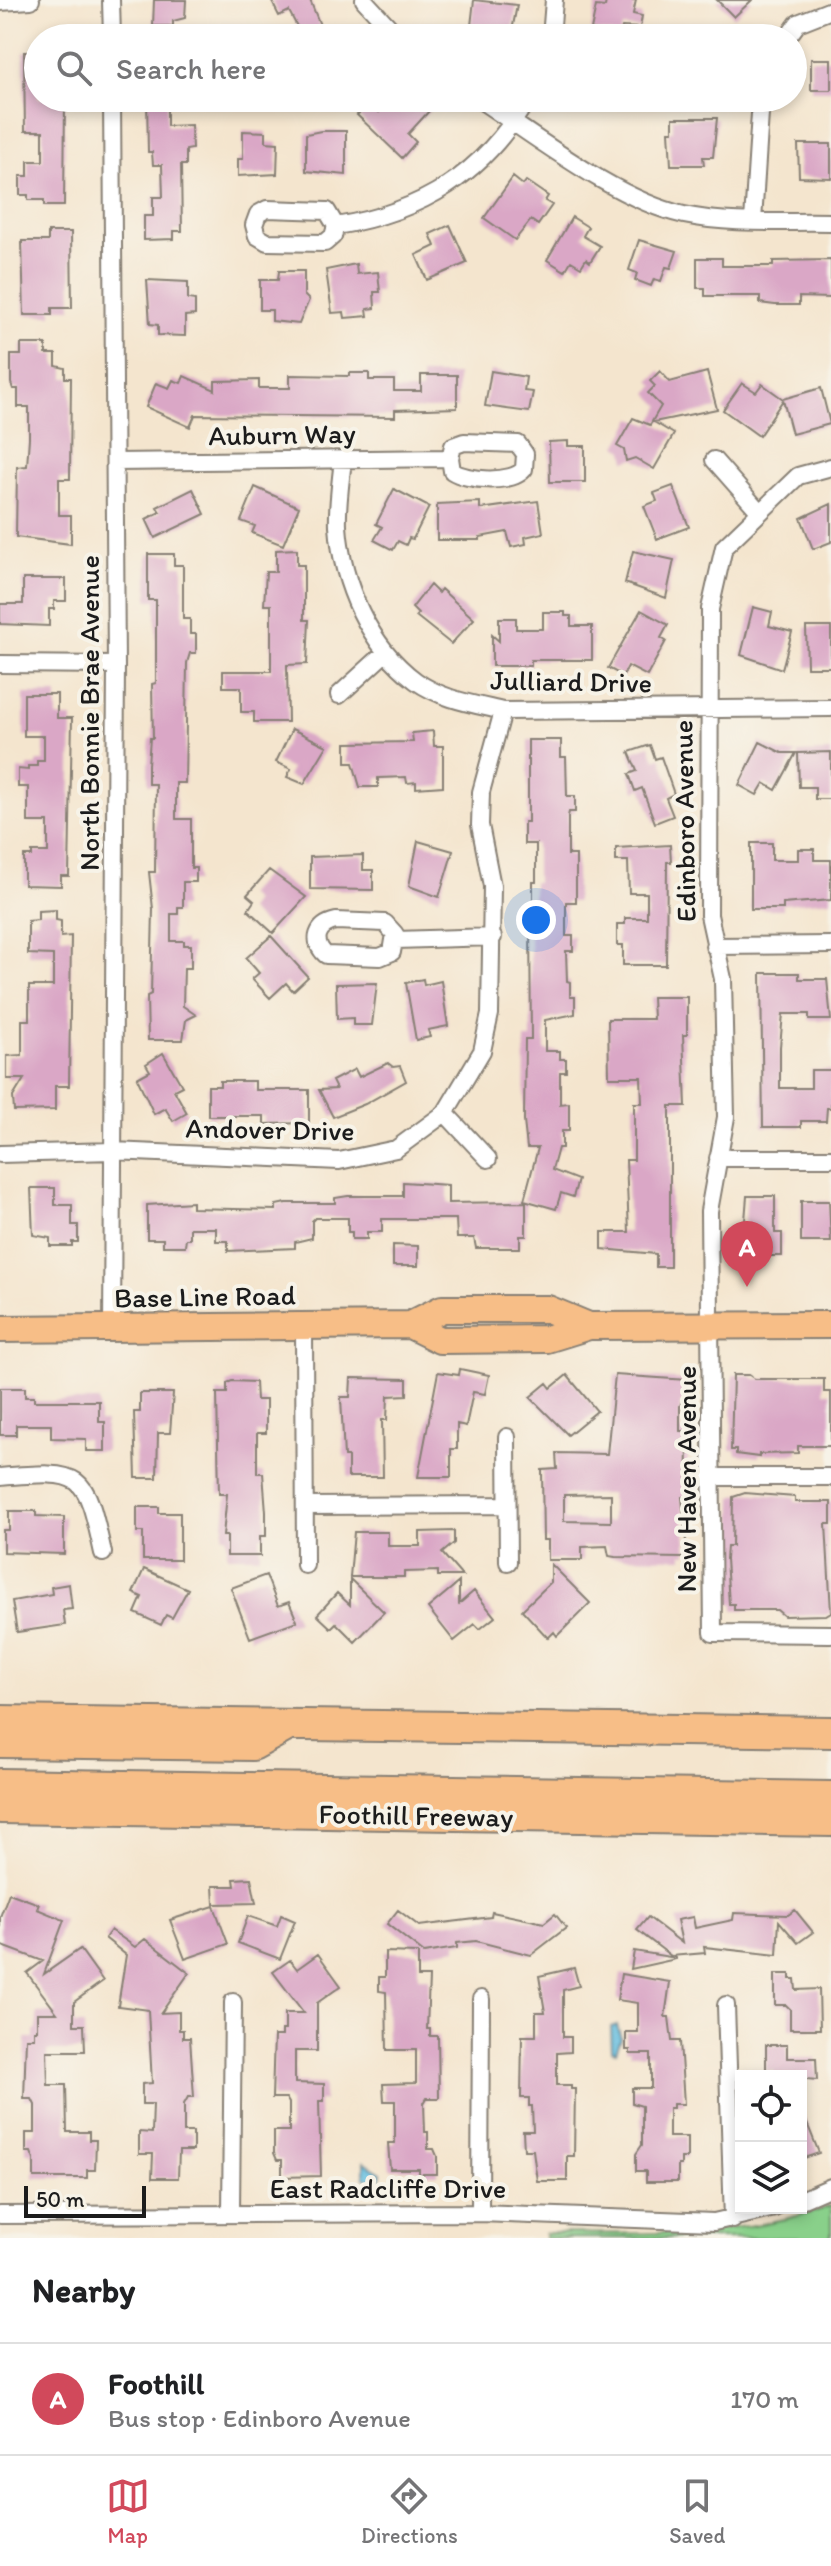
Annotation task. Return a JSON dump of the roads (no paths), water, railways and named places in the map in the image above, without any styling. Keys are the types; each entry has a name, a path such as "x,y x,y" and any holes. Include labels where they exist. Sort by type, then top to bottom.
{"highway":[{"path":"0,1721 831,1732"},
{"path":"0,1742 253,1745 290,1724"},
{"path":"0,1784 831,1797"},
{"name":"Foothill Freeway","path":"0,1808 831,1821"}],"main road":[{"name":"Base Line Road","path":"0,1329 410,1325 440,1340 547,1339 589,1326 831,1325"}],"street":[{"path":"0,2 31,0"},
{"path":"111,0 112,24"},
{"path":"364,0 386,24"},
{"path":"552,24 554,0"},
{"path":"797,24 831,10"},
{"name":"North Bonnie Brae Avenue","path":"112,112 116,665 112,1329"},
{"path":"499,112 624,192 680,215 721,222 831,222"},
{"path":"336,226 368,221 425,200 469,171 496,148 520,112"},
{"path":"753,221 760,112"},
{"path":"267,209 327,211 336,226 333,236 325,243 267,242 257,236 254,225 258,214 267,209"},
{"name":"Auburn Way","path":"115,462 450,458"},
{"name":"Julliard Drive","path":"343,459 338,526 353,597 385,653 417,682 455,700 503,711 831,708"},
{"path":"714,460 758,510"},
{"name":"Edinboro Avenue","path":"711,1325 709,1211 726,1117 723,979 709,915 707,708 710,609 724,547 758,510 798,476 831,467"},
{"path":"339,695 385,653"},
{"path":"0,664 116,665"},
{"name":"Andover Drive","path":"0,1154 113,1151 339,1161 396,1149 445,1113 482,1051 493,983 492,886 480,825 481,792 503,711"},
{"path":"396,940 493,937"},
{"path":"714,946 831,945"},
{"path":"445,1113 488,1159"},
{"path":"718,1158 831,1158"},
{"name":"New Haven Avenue","path":"711,1325 713,1633 831,1634"},
{"path":"304,1326 305,1565"},
{"path":"507,1437 508,1562"},
{"path":"0,1477 57,1472 74,1480 91,1495 103,1553"},
{"path":"710,1477 831,1477"},
{"path":"305,1506 507,1505"},
{"path":"480,2213 481,1999"},
{"path":"231,2213 233,2002"},
{"path":"726,2005 733,2220"},
{"path":"807,2197 831,2187"},
{"name":"East Radcliffe Drive","path":"0,2215 480,2213 733,2220 754,2214"}],"water":[{"path":"617,2025 621,2039 616,2051 612,2050 611,2027"},
{"path":"364,2162 381,2172 380,2181 364,2177"}],"place":[{"name":"Foothill","path":"747,1287"}]}
